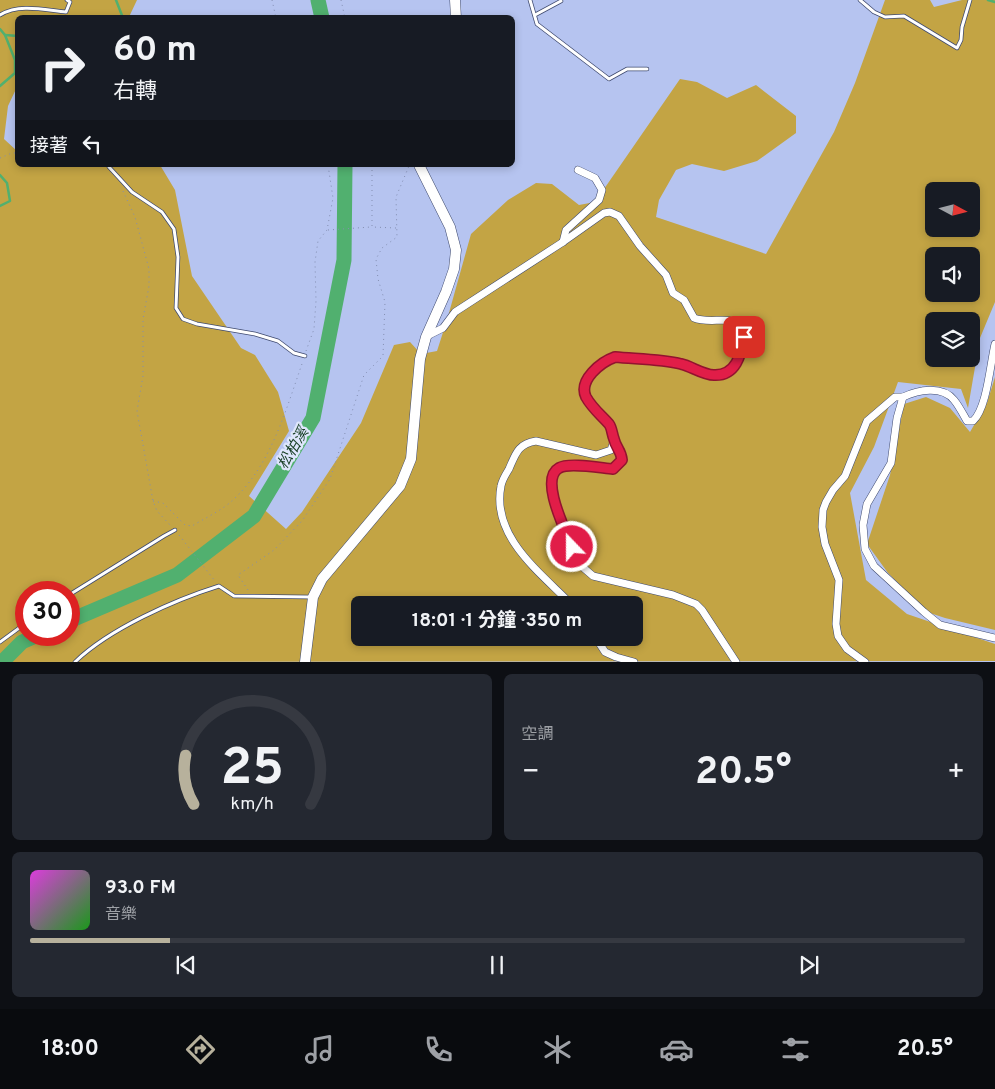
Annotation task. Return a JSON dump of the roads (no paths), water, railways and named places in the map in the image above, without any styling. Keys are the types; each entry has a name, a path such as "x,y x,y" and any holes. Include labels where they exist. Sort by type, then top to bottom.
{"main road":[{"path":"455,0 456,15"},
{"path":"305,662 313,597 322,579 400,486 411,459 420,359 426,337 454,269 456,250 450,227 420,167"}],"street":[{"path":"563,242 566,230 599,200 602,190 595,178 578,170"},
{"path":"426,337 443,328 455,312 604,213 610,212 619,216 640,246 666,276 673,293 684,300 694,318 702,322 735,321 741,324 744,337 742,354 734,368 723,373 713,376 681,364 615,357 605,361 594,370 586,383 585,395 592,407 610,426 614,441 621,451 622,460 613,469 571,466 559,468 552,475 551,486 558,512 579,564 593,576 673,595 696,604 702,610 736,662"},
{"path":"865,662 848,649 838,636 836,624 838,580 825,544 822,528 823,510 826,502 845,476 867,422 895,398 928,390 942,392 953,399 968,420 973,421 978,416 983,404 995,344"},
{"path":"903,397 897,418 891,462 867,504 863,525 865,550 874,566 940,625 995,638"},
{"path":"563,596 526,560 511,536 503,520 500,506 501,484 519,448 527,442 536,441 596,455 610,450 614,441"},
{"path":"601,646 605,652 634,662"}],"lane":[{"path":"0,14 9,9 24,8 66,12 70,2 67,0"},
{"path":"530,0 536,24 609,79 627,69 647,69"},
{"path":"860,0 874,12 885,17 904,16 957,48 970,0"},
{"path":"534,16 561,2"},
{"path":"109,167 132,192 162,212 174,229 178,257 176,308 183,319 198,324 255,334 278,341 294,353 304,356"},
{"path":"80,588 175,530"},
{"path":"75,662 89,648 140,619 191,595 219,586 234,596 313,597"},
{"path":"0,642 15,631"}],"waterway":[{"path":"116,0 122,15"},
{"name":"松柏溪","path":"318,0 321,15"},
{"path":"988,0 995,2"},
{"path":"0,29 5,35"},
{"path":"15,36 5,35 15,60"},
{"path":"15,60 15,73"},
{"path":"0,86 15,73"},
{"name":"松柏溪","path":"80,616 177,575 254,516 313,418 344,260 345,167"},
{"path":"0,175 7,183 10,201 0,206"},
{"name":"松柏溪","path":"2,662 18,646"}]}
